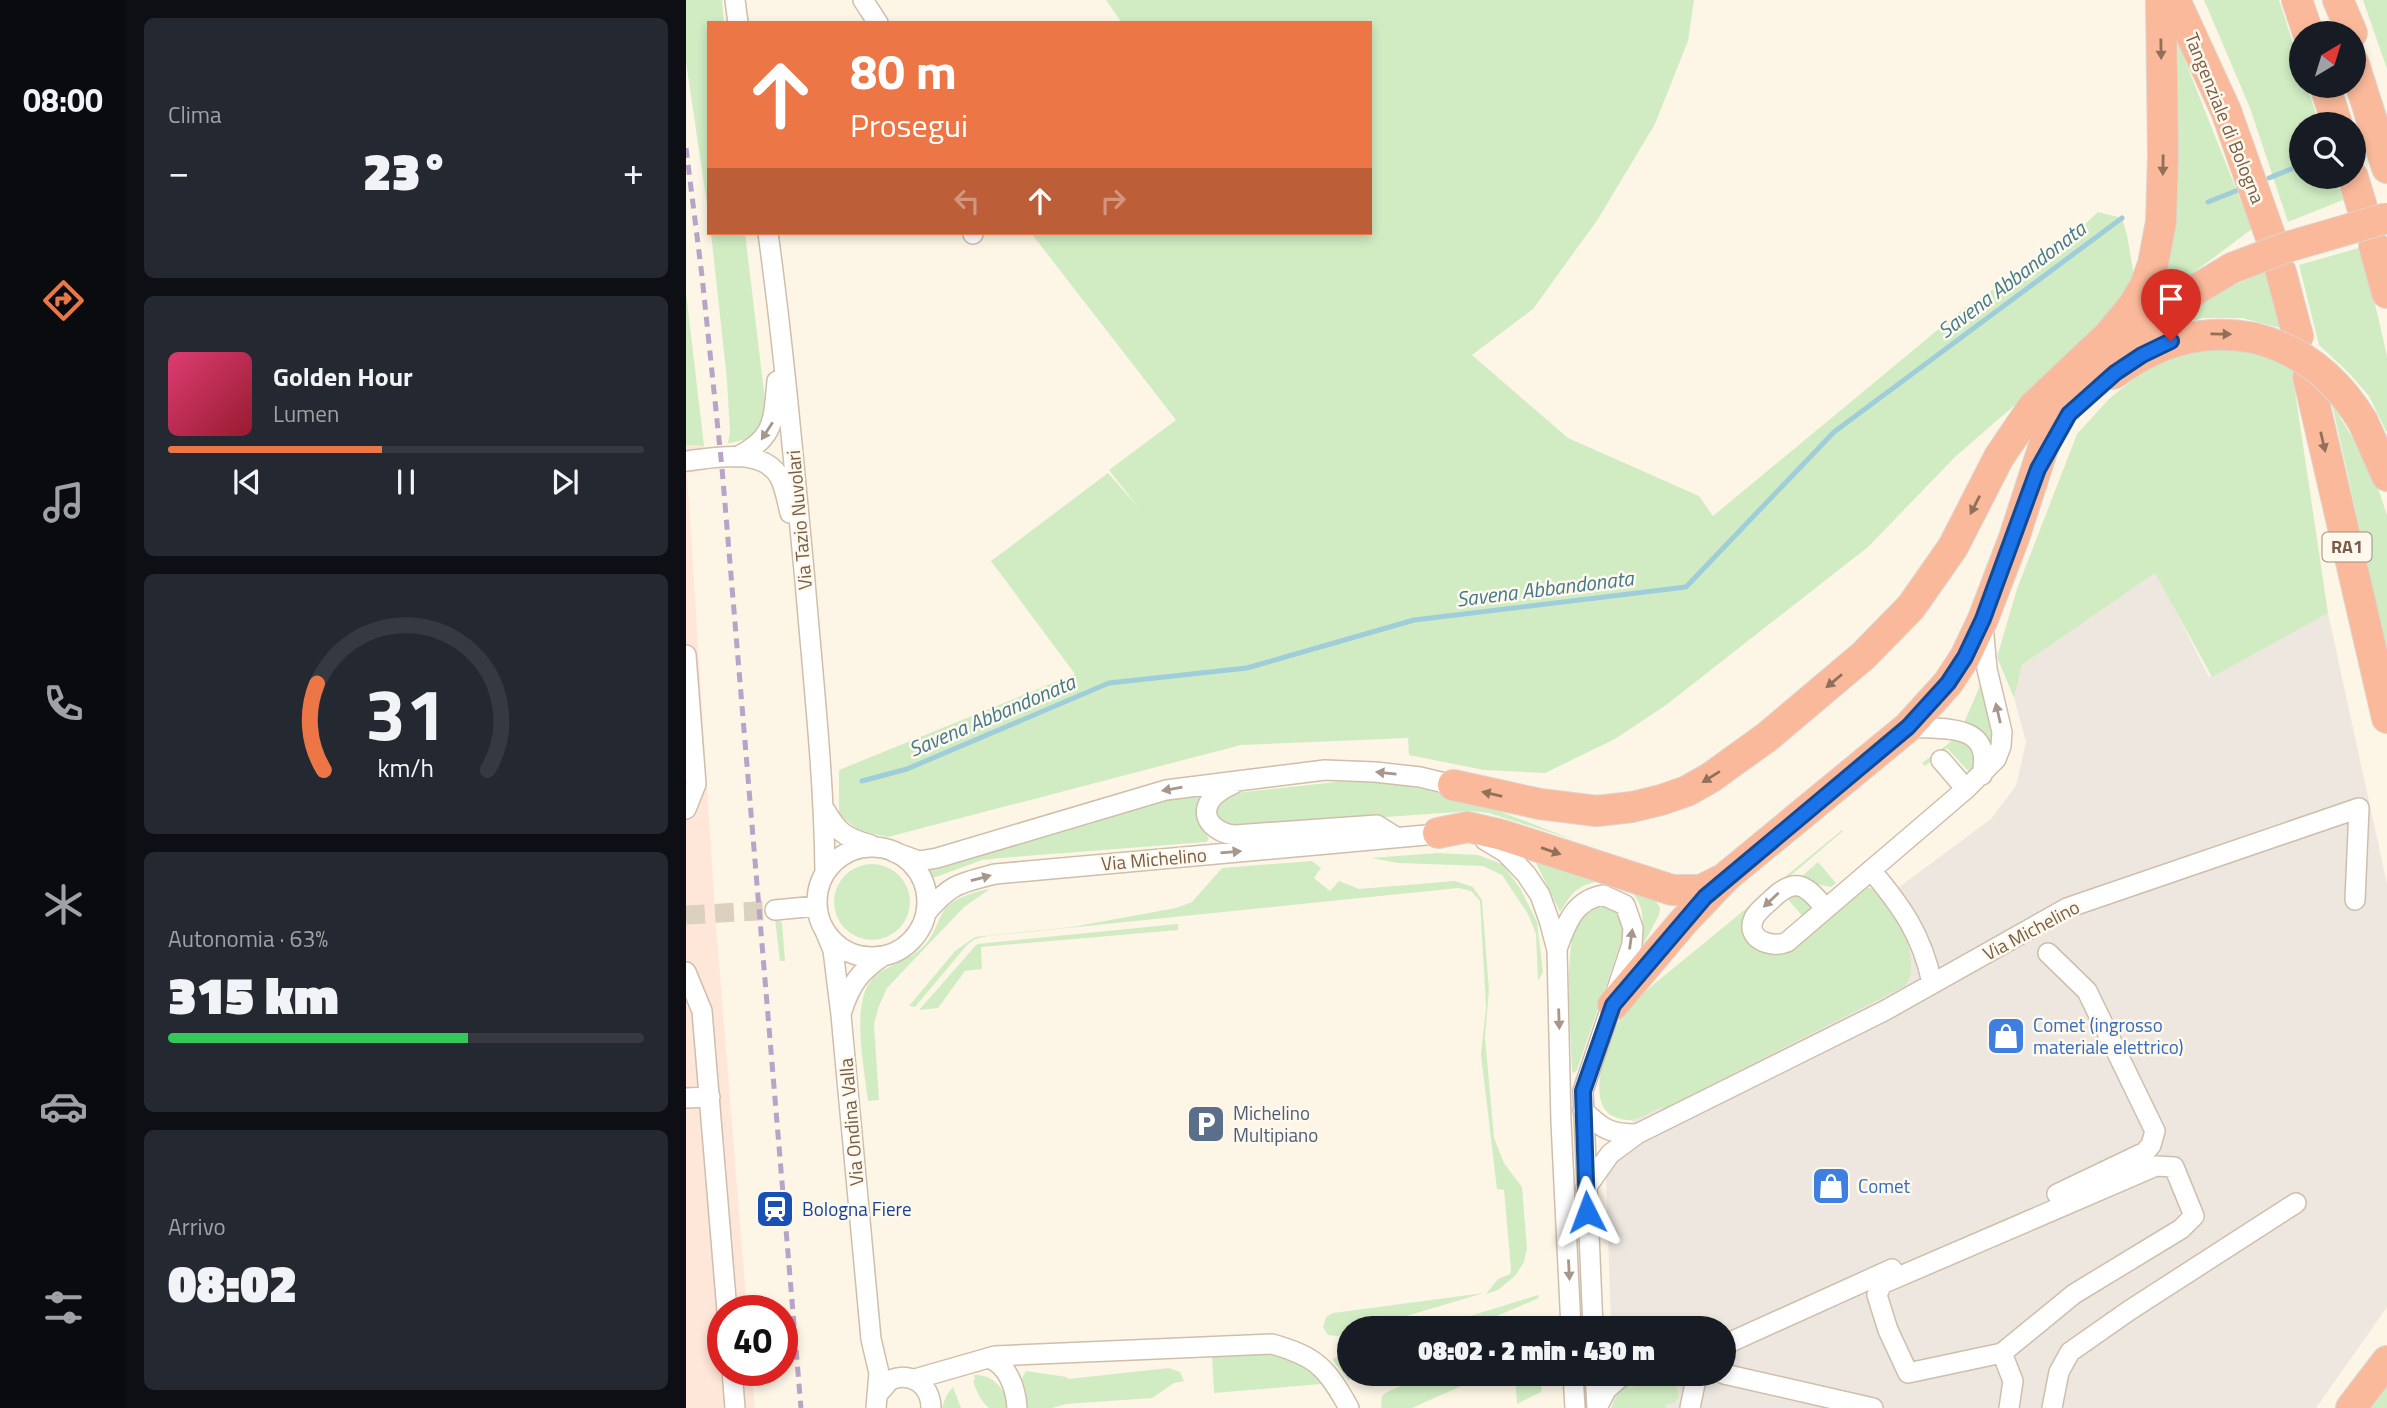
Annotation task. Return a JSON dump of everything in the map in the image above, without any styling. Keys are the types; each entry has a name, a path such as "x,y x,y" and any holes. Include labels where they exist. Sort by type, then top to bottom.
{"highway":[{"path":"1453,785 1540,804 1597,811 1632,807 1687,791 1710,778 1766,737 1863,656 1911,607 1953,547 2007,444 2033,407 2122,322 2145,286 2158,244 2161,222 2161,0"},
{"name":"Tangenziale di Bologna","path":"2175,0 2226,111 2271,238"},
{"path":"2297,0 2304,21"},
{"path":"2336,0 2341,21"},
{"path":"2336,0 2346,21"},
{"path":"2366,69 2387,123"},
{"path":"2365,98 2387,168"},
{"path":"2007,444 2076,378 2123,346 2192,292 2232,268 2375,213 2360,189"},
{"path":"2374,246 2387,293"},
{"path":"2281,272 2298,336"},
{"path":"2038,469 2069,414 2109,377 2142,355 2171,341 2221,334 2254,338 2286,348 2314,365 2338,387 2364,422 2387,476"},
{"path":"1613,1005 1691,913 1727,877 1908,727 1948,683 1965,657 1983,619 2038,469 2047,436 2061,410 2123,346"},
{"name":"RA1","path":"2308,376 2387,718"},
{"path":"1438,833 1468,827 1502,835 1672,890 1701,890 1727,877"},
{"path":"2351,1408 2387,1361"}],"street":[{"path":"735,0 738,21"},
{"path":"863,0 877,21"},
{"name":"Via Tazio Nuvolari","path":"768,235 784,345 824,809 825,872"},
{"path":"737,457 754,447 775,418 778,373 784,345"},
{"path":"686,461 737,457 764,463 778,475 802,551"},
{"path":"1825,908 1966,789 1996,759 2002,732 1985,659 1983,619"},
{"path":"686,654 696,785 686,809"},
{"path":"1908,727 1964,732 1974,737 1984,749 1982,775"},
{"path":"1941,760 1966,789"},
{"name":"Via Michelino","path":"885,849 919,861 937,858 1166,790 1325,770 1408,775 1453,785"},
{"name":"Via Michelino","path":"1240,780 1219,791 1207,807 1207,816 1213,827 1222,834 1377,825 1396,837"},
{"name":"Via Michelino","path":"1586,1188 1611,1154 1637,1134 1884,1011 2067,908 2359,808 2355,900"},
{"path":"824,809 835,827 849,839 885,849 910,862 921,877 926,895 926,914 911,941 883,956 850,952 836,943 825,930 817,906 818,889 825,872 847,852 861,848 885,849"},
{"name":"Via Michelino","path":"926,914 936,900 955,885 995,874 1438,833 1465,834 1496,844 1517,862 1540,895 1557,950 1561,1122 1571,1316"},
{"path":"1871,870 1911,922 1927,960 1932,983"},
{"path":"1557,950 1564,927 1583,901 1603,895 1625,905 1633,928 1632,944 1583,1091 1593,1316"},
{"path":"775,910 817,906"},
{"name":"Via Ondina Valla","path":"825,930 833,950 841,1016 871,1339 878,1373 876,1401"},
{"path":"1736,1340 2023,1210 2145,1152 2151,1145 2155,1131 2087,991 2048,954"},
{"name":"Via Ondina Valla","path":"841,1016 853,981 883,956"},
{"path":"686,972 702,1012 726,1295"},
{"path":"686,1098 710,1097"},
{"path":"1583,1110 1609,1131 1637,1134"},
{"path":"2156,1167 2174,1167 2194,1216 2181,1229 2074,1294 2003,1353 1908,1373 1888,1330 1877,1295 1882,1284 2156,1167"},
{"path":"2052,1408 2059,1372 2070,1352 2295,1203"},
{"path":"876,1401 890,1380 958,1368 988,1358 1272,1344 1296,1351 1315,1361 1329,1374 1349,1408"},
{"path":"875,1353 890,1369 925,1387 930,1404"},
{"path":"2003,1353 2013,1381 2009,1408"},
{"path":"988,1358 1005,1369 1015,1391 1017,1408"},
{"path":"930,1404 944,1382 958,1368"},
{"path":"1736,1377 1873,1408"},
{"path":"733,1386 735,1408"},
{"path":"1574,1386 1575,1408"},
{"path":"1596,1386 1597,1408"},
{"path":"1597,1408 1610,1386"},
{"path":"1690,1408 1695,1386"}],"shaded area":[{"path":"686,445 704,446 707,470 687,473 715,913 746,1295 707,1295 707,1386 753,1386 755,1408 686,1408"},
{"path":"2156,572 2209,677 2328,613 2387,884 2387,1307 2316,1408 1613,1408 1612,1386 1736,1386 1736,1316 1611,1316 1606,1176 1635,1124 1616,1106 1814,950 1991,819 2016,786 2026,742 2014,698 2022,665"}],"green space":[{"path":"686,0 722,0 724,21 707,21 707,204 686,62"},
{"path":"1106,0 1694,0 1688,41 1655,124 1598,219 1533,309 1472,355 1568,438 1699,496 1713,516 1964,308 2061,247 2098,212 2122,218 2134,276 2108,318 2054,371 1955,457 1868,547 1666,705 1615,739 1545,773 1484,770 1409,755 1408,738 1241,745 888,837 859,831 839,814 839,770 1075,674 991,561 1108,473 1138,507 1109,470 1176,420 1033,235 1372,235 1372,21 1121,21"},
{"path":"2204,0 2279,0 2289,31 2289,98 2311,98 2315,112 2289,112 2289,189 2340,189 2343,200 2288,222 2250,108"},
{"path":"2363,0 2387,0 2387,69"},
{"path":"2178,43 2252,229 2154,302 2174,238"},
{"path":"711,235 745,235 765,400 763,418 757,430 746,439 728,443 730,433"},
{"path":"2362,247 2387,356 2387,433 2369,396 2319,345 2299,265"},
{"path":"2267,270 2284,329 2242,318 2203,318 2160,332 2213,295"},
{"path":"686,292 704,446 686,445"},
{"path":"2220,347 2258,352 2291,364 2328,613 2212,677 2155,573 2022,665 2014,698 1997,657 2017,589 2077,434 2109,399 2148,367 2185,352"},
{"path":"2332,404 2372,470 2387,515 2387,652"},
{"path":"1982,681 1995,727 1992,756 1963,725"},
{"path":"1956,738 1965,739 1979,757 1970,773 1947,748 1925,766 1922,763"},
{"path":"1345,781 1405,786 1462,799 1574,840 1489,813 1471,811 1233,828 1219,820 1217,807 1220,801 1236,793"},
{"path":"1200,794 1200,818 1209,839 1206,842 982,860 936,877 931,878 928,874 929,868 1141,804"},
{"path":"1842,830 1757,904 1759,947 1864,887 1875,890 1885,899 1902,928 1911,961 1910,976 1905,986 1663,1109 1661,1107 1633,1120 1615,1117 1606,1110 1599,1086 1601,1071 1610,1041 1628,1008"},
{"path":"1437,853 1478,855 1502,864 1520,888 1537,922 1543,972 1538,981 1536,934 1528,914 1502,875 1483,866 1398,863 1371,858"},
{"path":"1534,854 1622,882 1654,897 1660,908 1659,915 1642,947 1641,909 1634,895 1620,884 1594,882 1572,894 1560,912 1533,857"},
{"path":"1312,861 1321,868 1314,878 1330,891 1339,881 1359,889 1455,881 1473,887 1482,900 1489,990 1485,1037 1494,1138 1504,1163 1522,1187 1527,1248 1524,1262 1515,1276 1498,1290 1486,1294 1498,1279 1510,1274 1511,1269 1504,1190 1497,1189 1481,1055 1486,1007 1480,901 1471,891 1458,888 988,936 975,939 967,945 915,1007 909,1006 955,951 975,937 1072,927 1176,908 1192,902 1222,868"},
{"path":"1818,862 1836,883 1831,887 1816,884 1802,876"},
{"path":"872,864 886,867 899,875 907,888 910,902 907,916 899,929 886,937 872,940 858,937 845,929 837,916 834,902 837,888 845,875 858,867"},
{"path":"990,889 964,907 887,988 874,1024 879,1100 868,1101 860,1032 863,997 869,983 879,973 923,947 951,903"},
{"path":"1793,891 1810,901 1811,910 1804,918 1785,896"},
{"path":"1599,902 1617,909 1624,925 1623,936 1574,1073 1569,970 1573,932 1580,916"},
{"path":"775,919 782,922 785,961 780,961"},
{"path":"1178,924 1178,930 981,947 982,969 965,971 938,1008 919,1010 977,944"},
{"path":"1484,1293 1406,1316 1337,1316 1337,1336 1328,1335 1323,1327 1326,1317 1333,1313"},
{"path":"1538,1295 1539,1298 1497,1316 1470,1316"},
{"path":"1265,1354 1297,1364 1322,1384 1214,1393 1212,1356"},
{"path":"1169,1368 1180,1372 1184,1381 1174,1383 1152,1398 1066,1404 1052,1408 1025,1408 1026,1393 1022,1378 1026,1371 1068,1379"},
{"path":"974,1375 987,1377 998,1384 1009,1408 989,1408 977,1392"},
{"path":"2387,1384 2387,1408 2369,1408"},
{"path":"1401,1386 1461,1386 1412,1408 1381,1408 1382,1396"},
{"path":"1516,1386 1541,1386 1541,1392 1517,1404"},
{"path":"1625,1386 1676,1386 1679,1398 1674,1403 1665,1405 1665,1408 1611,1408 1619,1390"},
{"path":"953,1387 961,1408 942,1408 946,1396"}],"waterway":[{"name":"Savena Abbandonata","path":"2269,178 2289,170"},
{"name":"Savena Abbandonata","path":"2208,202 2238,190"},
{"name":"Savena Abbandonata","path":"862,781 907,769 1109,683 1247,668 1414,620 1686,587 1834,432 2122,218"}],"tunnel":[{"path":"686,915 775,910"}],"railway":[{"path":"686,148 722,468 801,1408"}],"place":[{"name":"Comet (ingrosso materiale elettrico)","path":"2006,1036"},
{"name":"Michelino Multipiano","path":"1206,1124"},
{"name":"Comet","path":"1831,1186"},
{"name":"Bologna Fiere","path":"775,1209"}],"route":[{"path":"1587,1212 1583,1091 1613,1005 1705,897 1908,727 1948,683 1965,657 1983,619 2038,469 2069,414 2115,373 2142,355 2171,341"}]}
